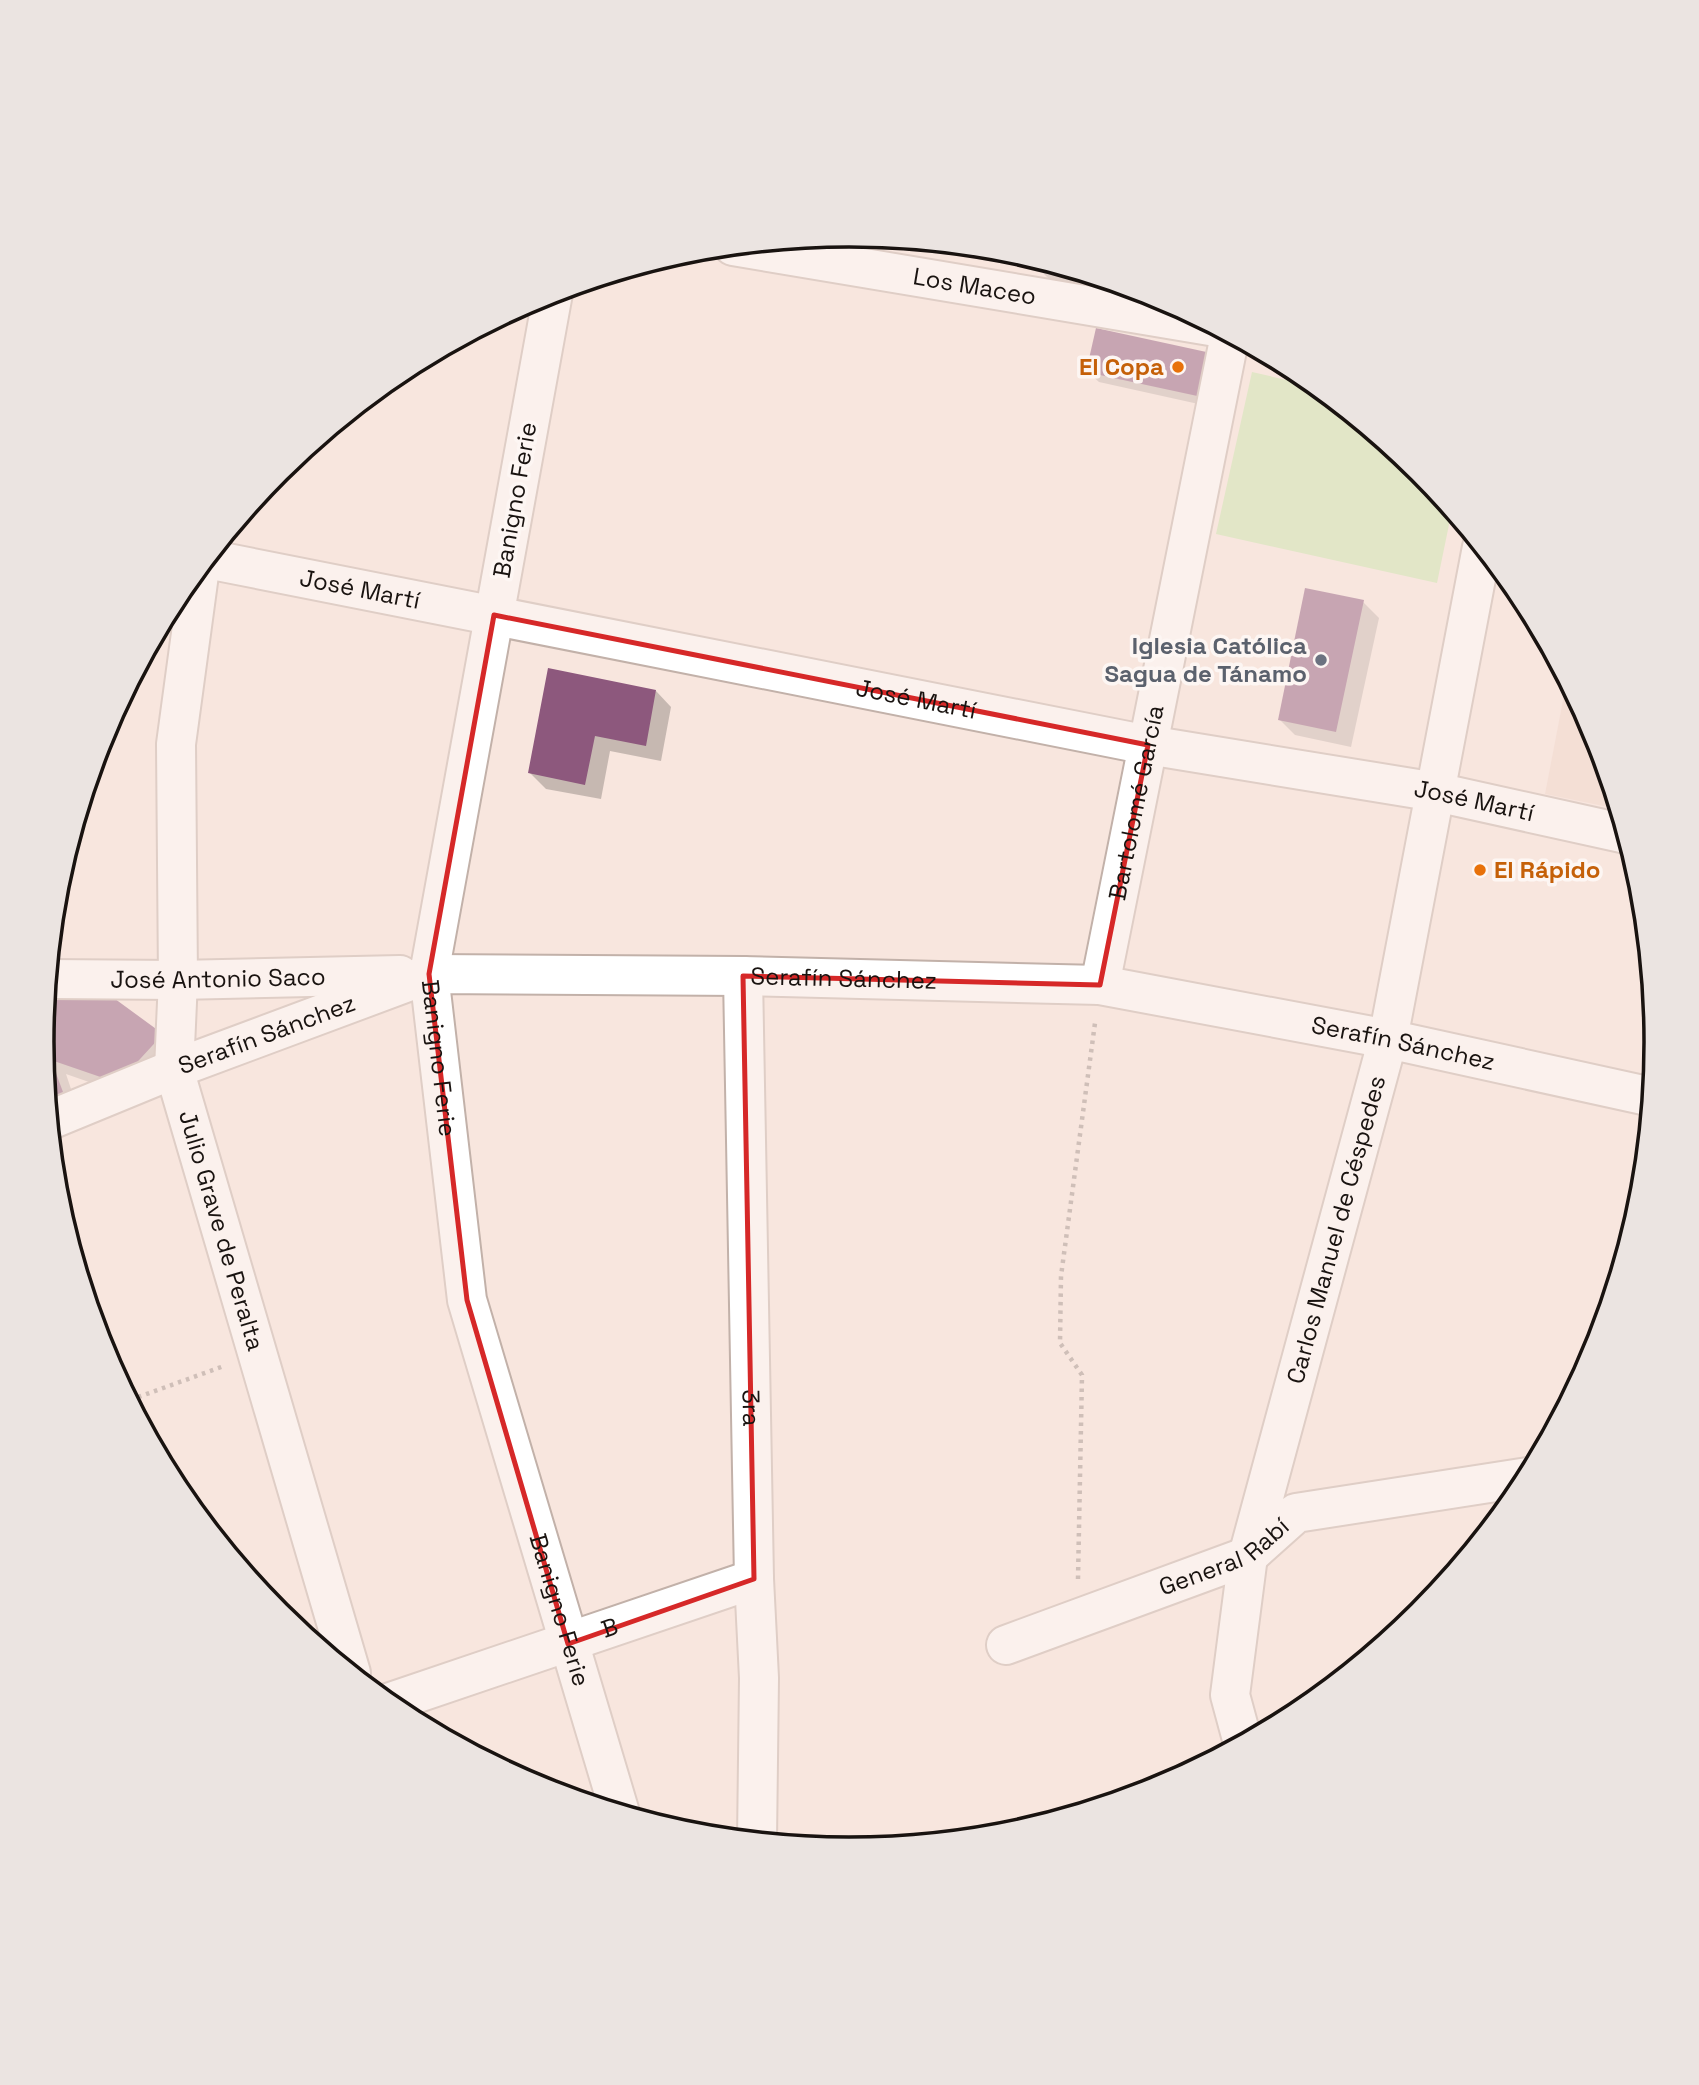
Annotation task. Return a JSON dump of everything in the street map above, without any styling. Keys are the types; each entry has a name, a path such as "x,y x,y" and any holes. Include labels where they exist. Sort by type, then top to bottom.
{"street":[{"name":"Los Maceo","path":"768,252 1185,322"},
{"name":"Banigno Ferie","path":"550,306 429,974 467,1300 617,1803"},
{"name":"Bartolomé García","path":"1100,985 1228,344"},
{"name":"Carlos Manuel de Céspedes","path":"1241,1734 1230,1695 1248,1556 1388,1039 1480,558"},
{"name":"José Martí","path":"217,561 1148,745 1436,792 1616,832"},
{"name":"Julio Grave de Peralta","path":"197,588 176,744 178,980 174,1069 347,1658"},
{"name":"José Antonio Saco","path":"57,979 178,980 429,974"},
{"name":"Serafín Sánchez","path":"58,1117 174,1069 429,974 743,976 1100,985 1388,1039 1643,1095"},
{"name":"3ra","path":"743,976 754,1579 759,1678 757,1832"},
{"name":"General Rabí","path":"1006,1645 1248,1556 1296,1513 1514,1479"},
{"name":"B","path":"401,1699 754,1579"}],"path":[{"path":"1077,1619 1083,1375 1060,1343 1061,1276 1100,985"},
{"path":"138,1397 258,1354"}],"highlighted area":[{"path":"494,615 1148,745 1100,985 743,976 754,1579 568,1644 467,1300 429,974"}],"shaded area":[{"path":"1564,695 1584,738 1609,807 1545,794"}],"green space":[{"path":"1252,372 1291,381 1334,412 1412,480 1450,521 1437,583 1216,534"}],"building":[{"path":"1096,328 1211,353 1202,397 1086,372"},
{"name":"Iglesia Católica Sagua de Tánamo","path":"1305,588 1364,600 1336,732 1278,720"},
{"path":"548,668 656,690 646,746 595,736 585,785 528,773"},
{"path":"96,985 163,1034 118,1083 55,1061 56,987"},
{"path":"55,1071 66,1100 57,1104"}],"place":[{"name":"El Copa","path":"1178,367"},
{"name":"Iglesia Católica Sagua de Tánamo","path":"1321,660"},
{"name":"El Rápido","path":"1480,870"}]}
